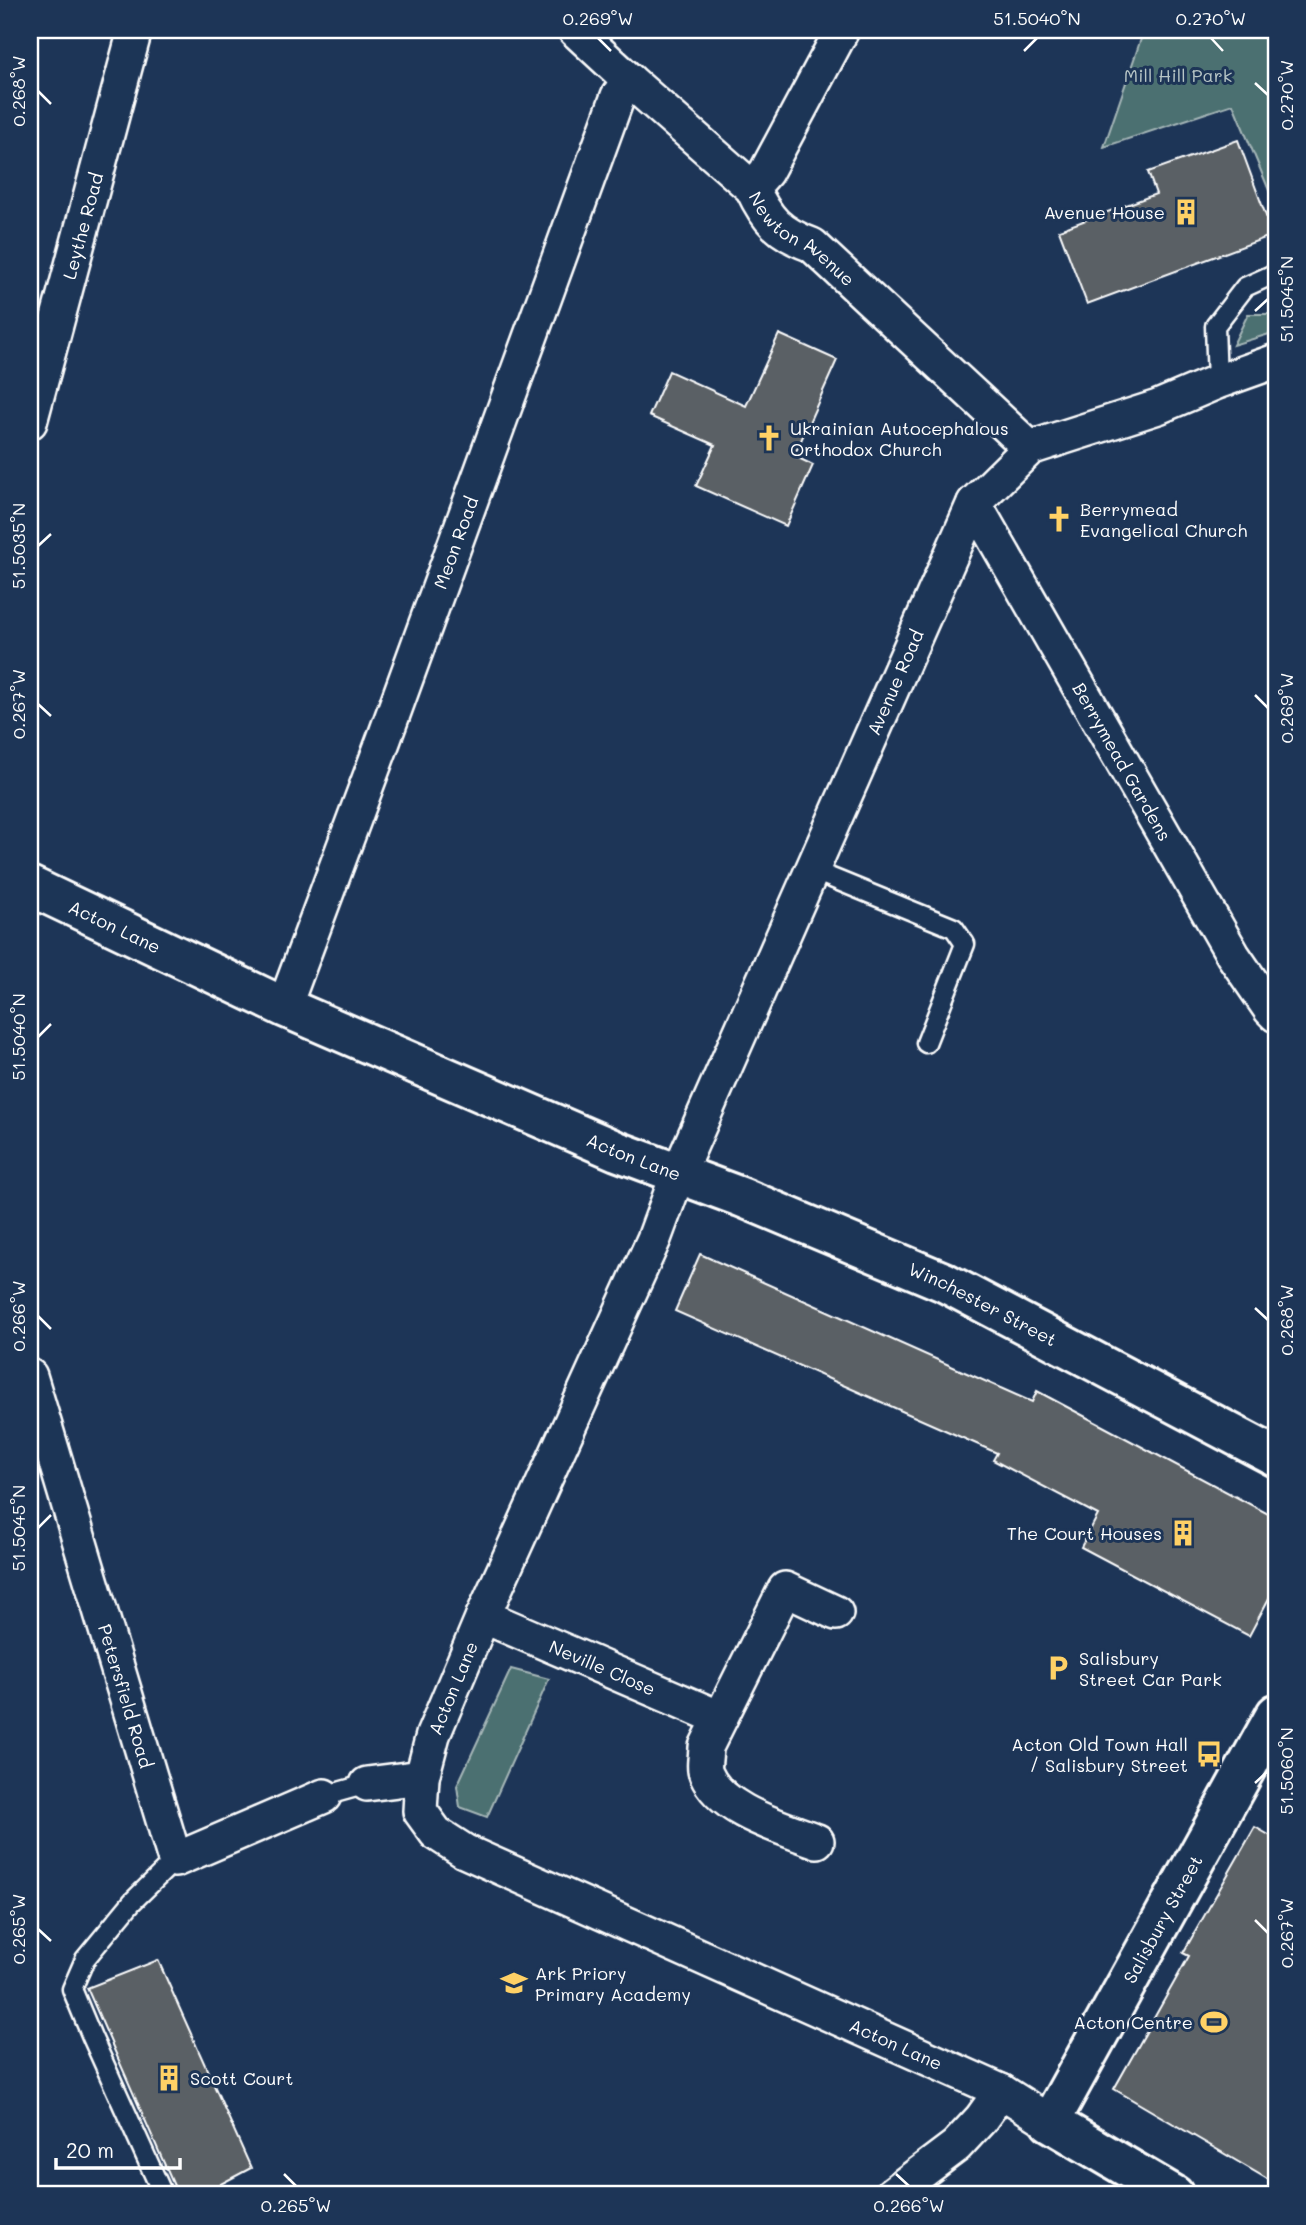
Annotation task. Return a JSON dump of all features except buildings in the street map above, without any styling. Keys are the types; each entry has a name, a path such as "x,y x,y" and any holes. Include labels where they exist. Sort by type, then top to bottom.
{"main road":[{"name":"Acton Lane","path":"30,886 284,1007 617,1151 678,1174"},
{"name":"Winchester Street","path":"678,1174 741,1197 944,1282 1276,1457"},
{"name":"Salisbury Street","path":"1049,2122 1276,1714"},
{"name":"Acton Lane","path":"1049,2122 1174,2195"}],"street":[{"name":"Leythe Road","path":"30,422 135,30"},
{"name":"Newton Avenue","path":"575,30 752,188 762,210 789,237 813,245 1030,448"},
{"path":"752,188 766,172 842,30"},
{"name":"Meon Road","path":"284,1007 613,109 629,80"},
{"name":"Avenue Road","path":"678,1174 974,503 1030,448 1158,407 1276,361"},
{"name":"Berrymead Gardens","path":"974,503 1233,955 1276,1015"},
{"name":"Acton Lane","path":"678,1174 649,1251 483,1616 433,1735 422,1777 420,1811 436,1833 464,1851 1001,2091 1049,2122"},
{"name":"Petersfield Road","path":"30,1376 175,1860"},
{"path":"817,1842 739,1808 719,1795 704,1772 706,1747 785,1589 836,1613"},
{"name":"Neville Close","path":"483,1616 720,1718"},
{"path":"368,1784 422,1777"},
{"path":"175,1860 324,1796"},
{"path":"891,2195 956,2146 981,2119 1001,2091"}],"lane":[{"path":"1217,382 1215,326 1245,287 1276,273"},
{"path":"812,870 954,928 965,944 926,1043"},
{"path":"324,1796 368,1784"},
{"path":"160,2188 72,1989 85,1959 132,1902 175,1860"}],"green space":[{"name":"Mill Hill Park","path":"1144,30 1276,30 1276,207 1233,104 1104,147"},
{"path":"1248,314 1276,314 1276,332 1233,345"},
{"path":"511,1669 549,1679 487,1817 460,1807 457,1786"}],"place":[{"name":"Avenue House","path":"1186,212"},
{"name":"Ukrainian Autocephalous Orthodox Church","path":"769,438"},
{"name":"Berrymead Evangelical Church","path":"1059,519"},
{"name":"The Court Houses","path":"1183,1533"},
{"name":"Salisbury Street Car Park","path":"1058,1668"},
{"name":"Acton Old Town Hall / Salisbury Street","path":"1209,1754"},
{"name":"Ark Priory Primary Academy","path":"514,1983"},
{"name":"Acton Centre","path":"1214,2022"},
{"name":"Scott Court","path":"169,2078"}]}
